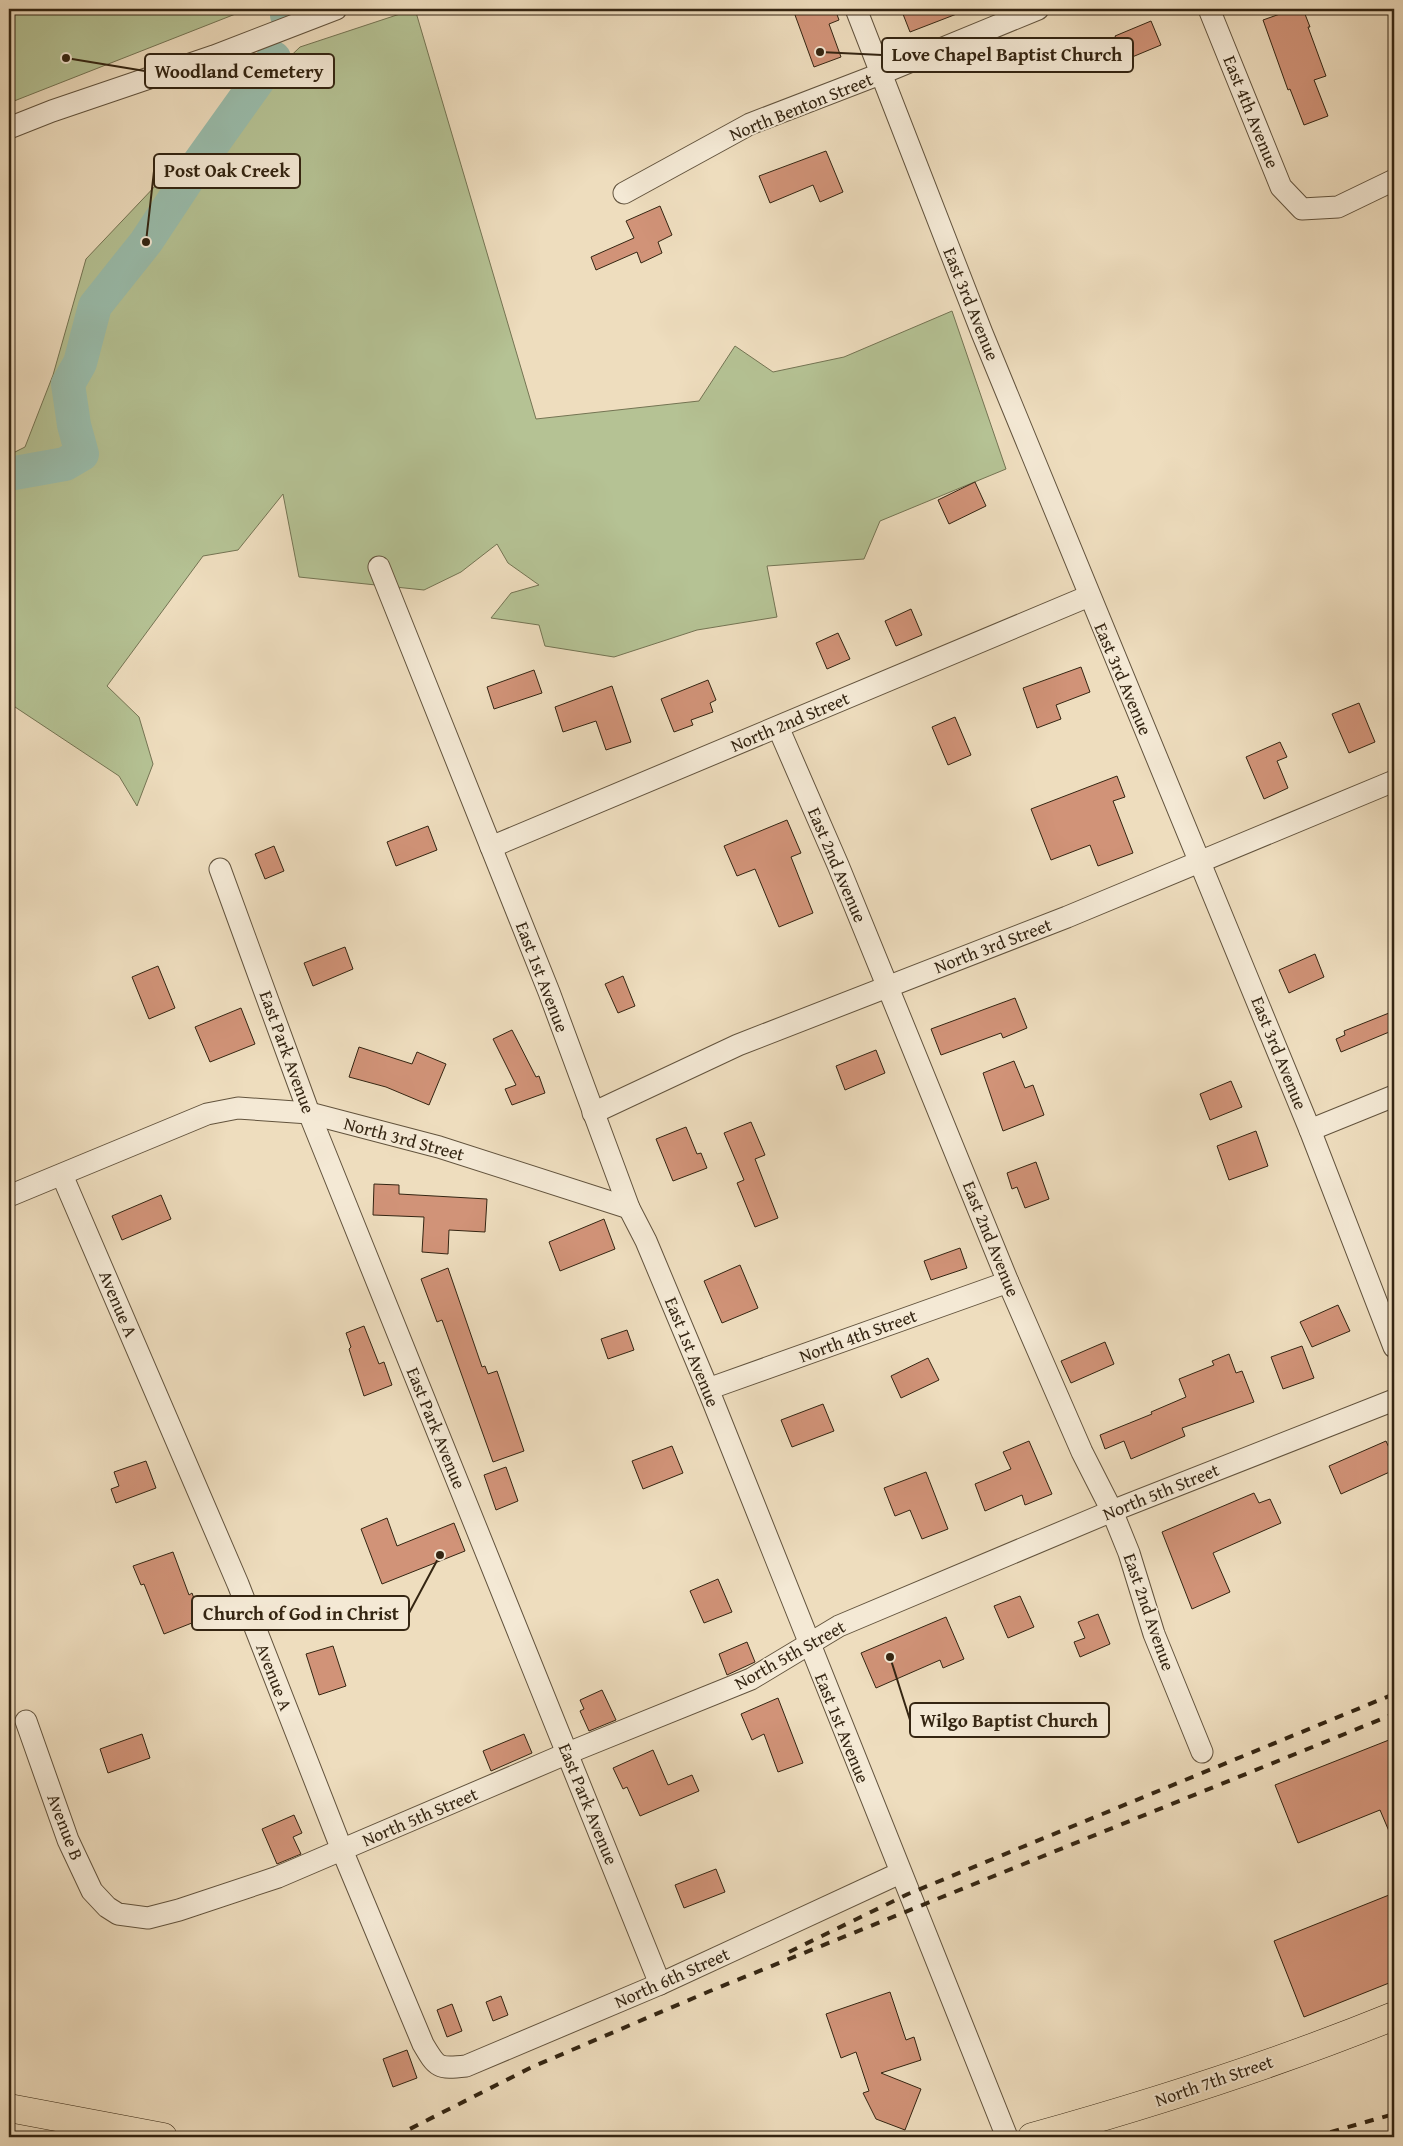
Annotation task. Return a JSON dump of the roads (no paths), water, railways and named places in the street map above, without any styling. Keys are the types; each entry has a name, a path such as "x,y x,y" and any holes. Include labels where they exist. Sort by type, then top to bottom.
{"main road":[{"name":"North 7th Street","path":"1032,2137 1118,2114 1325,2044 1394,2016"},
{"path":"9,2108 163,2137"}],"street":[{"path":"9,128 52,111 214,56 336,9"},
{"name":"East 3rd Avenue","path":"856,9 880,74 1089,596 1310,1130 1394,1347"},
{"name":"North Benton Street","path":"624,193 750,124 880,74 1038,9"},
{"name":"East 4th Avenue","path":"1209,9 1281,187 1302,209 1338,207 1394,180"},
{"name":"East 1st Avenue","path":"379,567 549,992 592,1113 629,1208 646,1242 708,1389 1007,2137"},
{"name":"North 2nd Street","path":"490,847 1089,596"},
{"name":"East 2nd Avenue","path":"778,727 838,865 1008,1282 1082,1452 1112,1511 1129,1554 1154,1634 1202,1752"},
{"name":"North 3rd Street","path":"592,1113 738,1045 1067,917 1394,782"},
{"name":"East Park Avenue","path":"220,869 309,1113 660,1984"},
{"path":"1310,1130 1394,1096"},
{"name":"North 3rd Street","path":"9,1196 207,1114 238,1108 309,1113 439,1148 629,1208"},
{"name":"Avenue A","path":"62,1175 238,1584 342,1850 423,2044 434,2063 440,2067"},
{"name":"North 4th Street","path":"708,1389 1008,1282"},
{"name":"North 5th Street","path":"127,1916 148,1918 179,1910 278,1877 568,1753 751,1680 839,1626 1112,1511 1394,1400"},
{"name":"Avenue B","path":"26,1721 68,1840 92,1891 107,1907 118,1914 127,1916"},
{"name":"North 6th Street","path":"440,2067 466,2066 660,1984 900,1873"}],"waterway":[{"path":"287,15 290,9"},
{"path":"9,474 65,464 82,454 74,425 68,384 80,363 95,306 146,242 189,177 274,58"}],"railway":[{"path":"789,1952 908,1894 1394,1694"},
{"path":"394,2137 532,2067 710,1991 1394,1714"},
{"path":"1313,2137 1394,2114"}],"place":[{"name":"Love Chapel Baptist Church","path":"820,52"},
{"name":"Woodland Cemetery","path":"66,58"},
{"name":"Post Oak Creek","path":"146,242"},
{"name":"Church of God in Christ","path":"440,1555"},
{"name":"Wilgo Baptist Church","path":"890,1657"}]}
